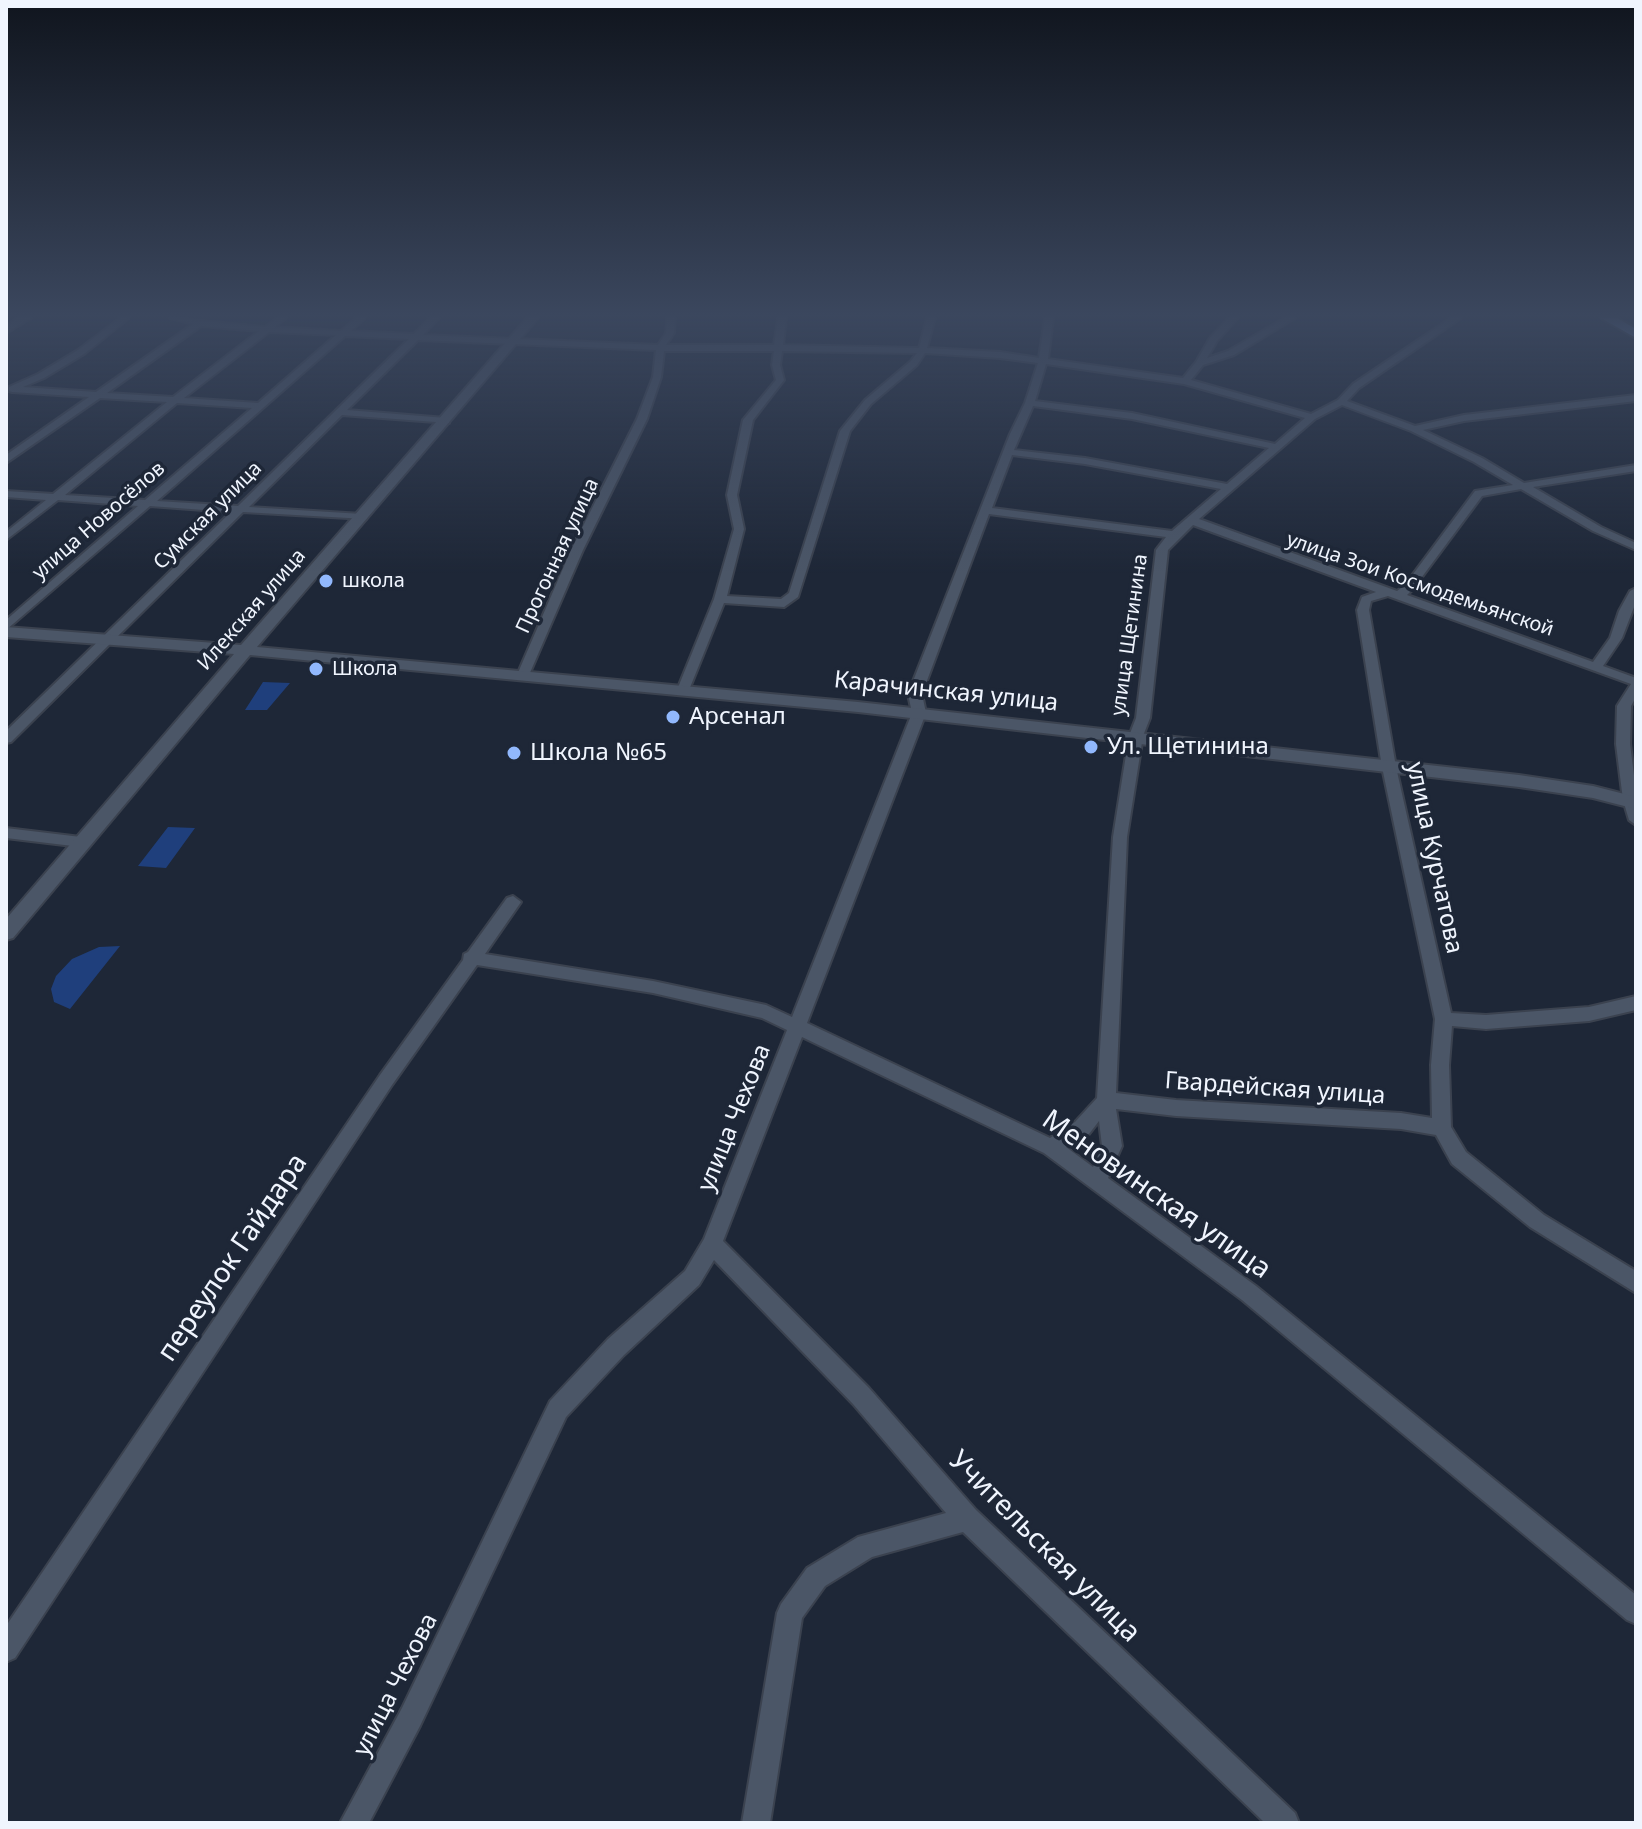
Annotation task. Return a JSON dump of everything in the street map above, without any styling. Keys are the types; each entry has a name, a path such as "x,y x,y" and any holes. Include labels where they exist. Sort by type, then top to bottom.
{"street":[{"path":"6,460 87,403"},
{"path":"6,537 171,403"},
{"path":"215,403 262,406"},
{"name":"улица Новосёлов","path":"6,629 148,502 265,403"},
{"name":"Сумская улица","path":"6,739 349,403"},
{"name":"Илекская улица","path":"6,933 81,842 461,403"},
{"name":"Прогонная улица","path":"523,675 577,550 648,403"},
{"path":"683,690 720,599 739,529 732,495 738,461 748,420 761,403"},
{"path":"720,599 784,603 794,595 829,491 845,431 867,403"},
{"name":"улица Чехова","path":"354,1823 411,1717 558,1409 616,1347 692,1278 712,1244 919,713 915,694 1030,403"},
{"path":"1033,403 1147,419 1277,447"},
{"path":"1264,403 1312,417"},
{"name":"улица Щетинина","path":"1096,1182 1112,1146 1106,1100 1120,837 1136,736 1143,718 1162,550 1174,535 1312,417 1338,403"},
{"path":"1345,403 1414,429 1478,460 1520,486 1636,547"},
{"path":"1414,429 1464,418 1590,403"},
{"path":"340,412 446,421"},
{"path":"1010,452 1085,461 1231,488"},
{"path":"1366,599 1409,587 1479,493 1636,468"},
{"path":"6,494 362,517"},
{"path":"988,511 1174,535"},
{"name":"улица Зои Космодемьянской","path":"1193,521 1597,666 1636,684"},
{"name":"улица Курчатова","path":"1360,580 1366,599 1363,610 1389,767 1444,1019 1440,1065 1442,1128"},
{"path":"1597,666 1616,638 1636,591"},
{"name":"Карачинская улица","path":"6,629 683,690 1136,736 1593,792 1633,802"},
{"path":"1636,684 1624,706 1623,744 1636,820"},
{"path":"6,833 81,842"},
{"name":"переулок Гайдара","path":"6,1649 470,958 513,902"},
{"name":"Меновинская улица","path":"470,958 653,987 766,1012 1051,1147 1249,1293 1636,1611"},
{"path":"1444,1019 1486,1022 1589,1014 1636,1003"},
{"path":"1051,1147 1082,1128 1106,1100"},
{"name":"Гвардейская улица","path":"1106,1100 1176,1108 1401,1121 1442,1128"},
{"path":"1442,1128 1459,1158 1537,1221 1636,1283"},
{"name":"Учительская улица","path":"712,1244 861,1396 967,1519 1285,1823"},
{"path":"756,1823 790,1613 816,1577 867,1546 967,1519"}],"shaded area":[{"path":"263,682 290,683 267,710 245,710"},
{"path":"168,827 195,828 166,868 138,866"},
{"path":"120,946 70,1009 54,1002 51,989 56,976 72,959 99,947"}],"place":[{"name":"школа","path":"326,581"},
{"name":"Школа","path":"316,669"},
{"name":"Арсенал","path":"673,717"},
{"name":"Ул. Щетинина","path":"1091,747"},
{"name":"Школа №65","path":"514,753"}]}
